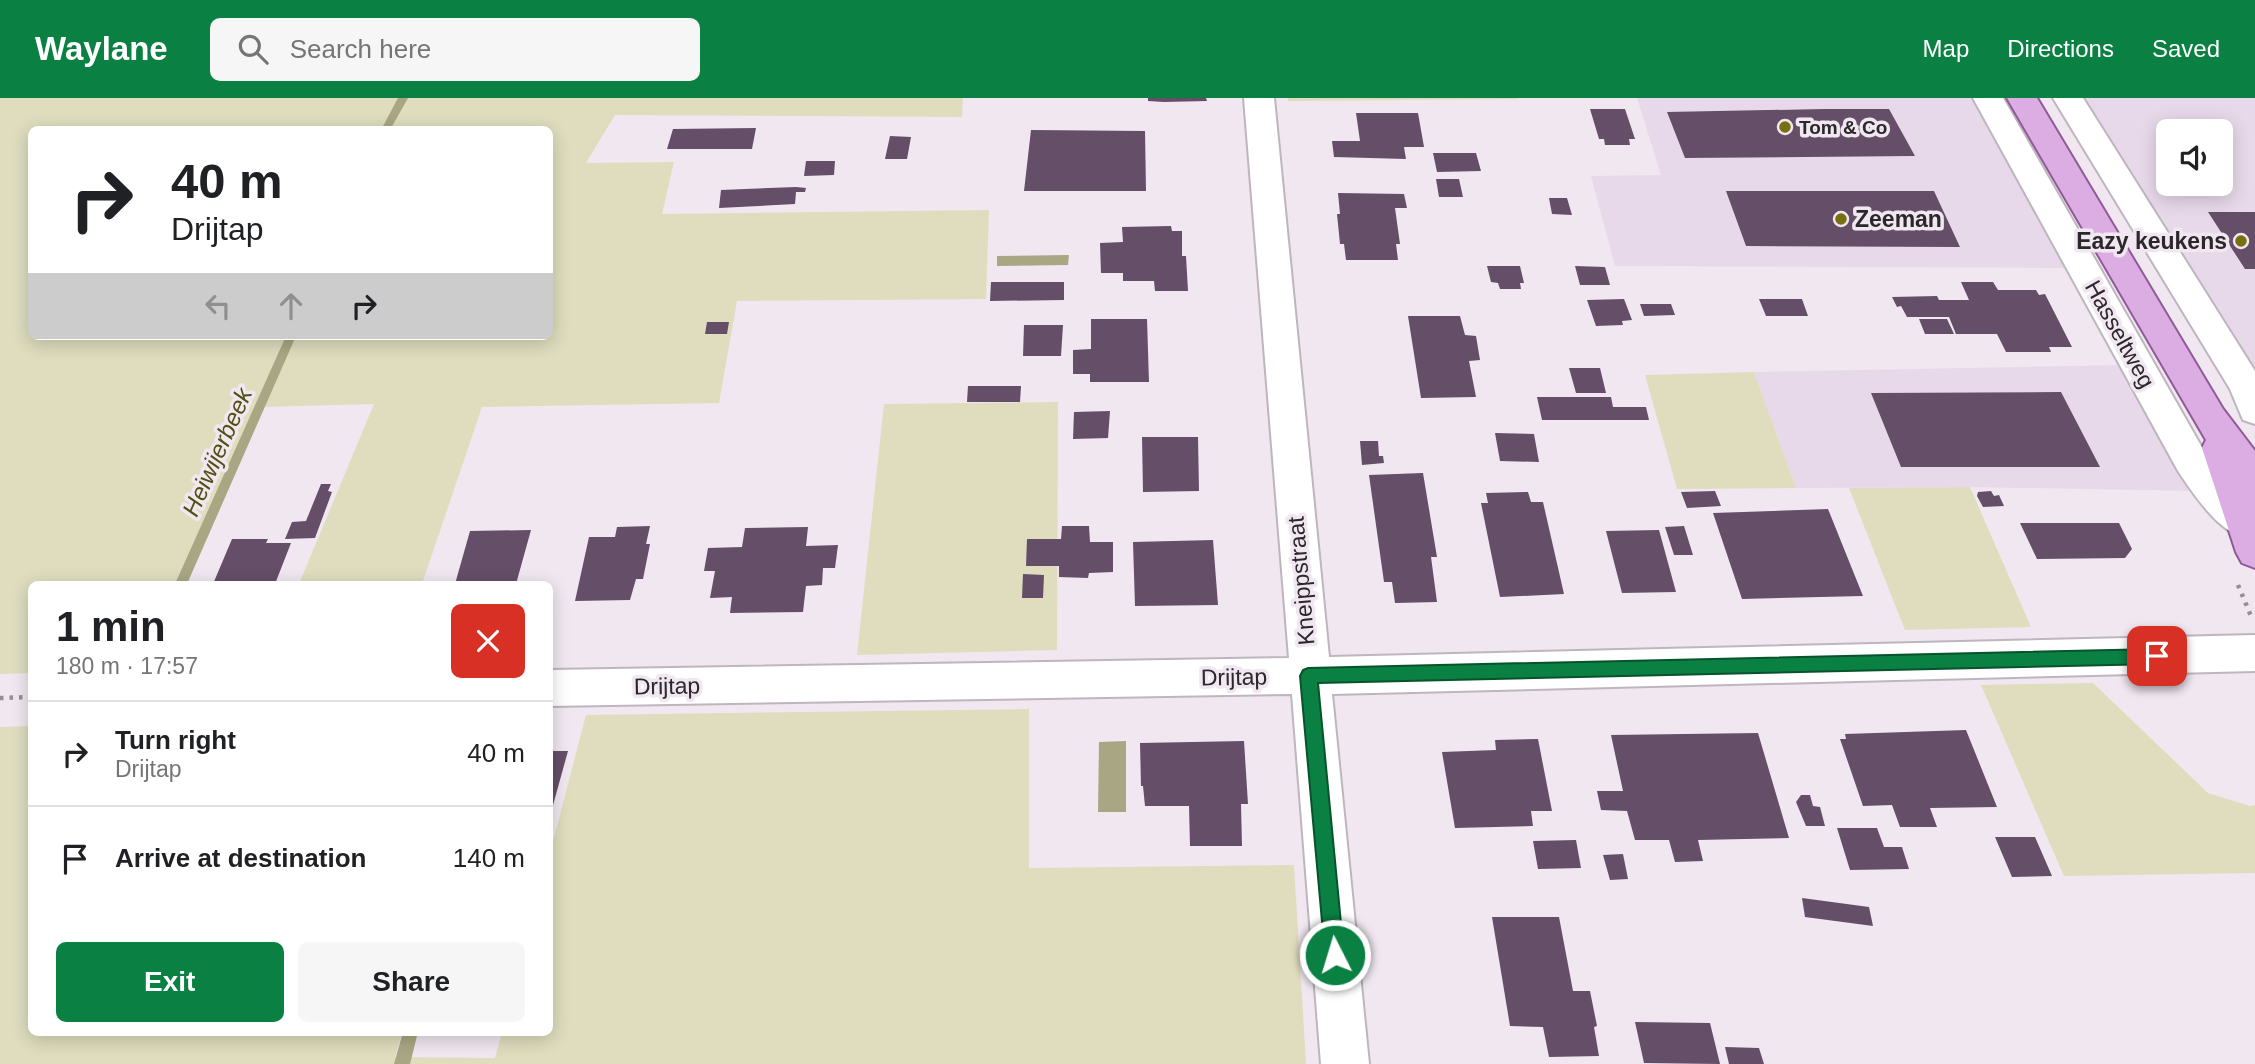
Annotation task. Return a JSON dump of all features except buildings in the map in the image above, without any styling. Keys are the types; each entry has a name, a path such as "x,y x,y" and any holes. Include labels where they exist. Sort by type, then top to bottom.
{"main road":[{"name":"Hasseltweg","path":"2022,98 2210,419 2255,478"},
{"name":"Hasseltweg","path":"2210,419 2250,538"}],"street":[{"name":"Kneippstraat","path":"1259,98 1308,676 1345,1064"},
{"name":"Hasseltweg","path":"1988,98 2191,461 2250,538"},
{"path":"2068,98 2246,386 2255,410"},
{"name":"Drijtap","path":"553,688 1308,676 2255,653"}],"path":[{"path":"0,698 28,698"}],"shaded area":[{"path":"0,98 963,98 962,117 615,115 586,163 674,162 662,214 989,210 986,299 737,301 719,403 482,407 423,581 300,581 374,404 260,407 177,581 28,581 28,673 0,674"},
{"path":"1288,98 1518,98 1518,99 1288,101"},
{"path":"1637,98 1974,98 2067,268 1615,266 1591,176 1661,175"},
{"path":"2079,98 2255,98 2255,384"},
{"path":"1069,255 1068,265 997,266 997,256"},
{"path":"2119,365 2193,491 1970,487 1796,488 1754,372"},
{"path":"1754,372 1796,488 1677,489 1645,375"},
{"path":"1058,402 1057,650 857,655 884,404"},
{"path":"1970,487 2031,627 1905,630 1849,488"},
{"path":"2093,683 2208,793 2250,806 2255,805 2255,873 2064,876 1981,685"},
{"path":"1029,709 1029,868 1294,865 1306,1064 0,1064 0,727 28,726 28,1036 401,1036 395,1057 495,1058 501,1036 553,1036 553,842 586,715"},
{"path":"1126,741 1126,812 1098,812 1099,742"}],"waterway":[{"name":"Heiwijerbeek","path":"387,126 403,98"},
{"name":"Heiwijerbeek","path":"182,581 289,340"},
{"name":"Heiwijerbeek","path":"402,1064 410,1036"}],"place":[{"name":"Tom & Co","path":"1785,127"},
{"name":"Zeeman","path":"1841,219"},
{"name":"Eazy keukens","path":"2241,241"}],"route":[{"path":"1335,955 1308,676 2157,656"}]}
